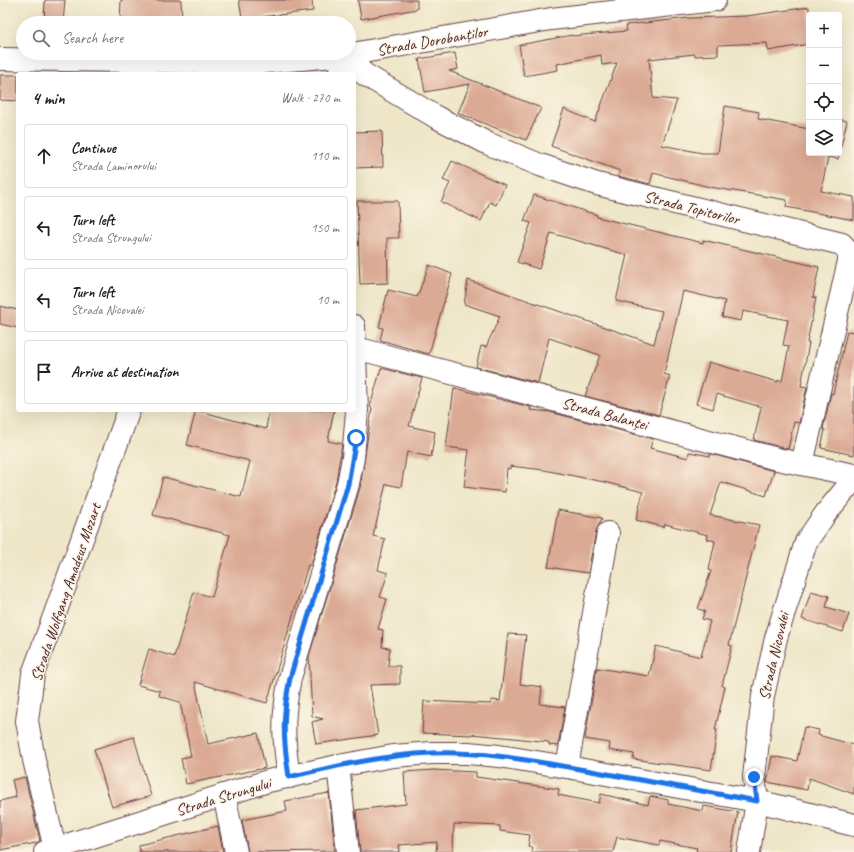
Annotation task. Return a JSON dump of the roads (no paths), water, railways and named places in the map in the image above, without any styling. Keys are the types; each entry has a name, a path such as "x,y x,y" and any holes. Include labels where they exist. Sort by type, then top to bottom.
{"street":[{"path":"551,19 567,0"},
{"name":"Strada Dorobanților","path":"28,60 253,68 342,64 551,19 715,0"},
{"name":"Strada Dorobanților","path":"0,59 16,60"},
{"name":"Strada Topitorilor","path":"342,64 364,74 436,117 489,144 540,165 596,184 842,244 849,252 849,261 802,464"},
{"path":"289,777 283,738 284,709 290,678 348,484 353,458 357,411 356,348"},
{"name":"Strada Balanței","path":"356,348 802,464 854,475"},
{"name":"Strada Wolfgang Amadeus Mozart","path":"59,849 34,760 27,722 33,674 128,412"},
{"name":"Strada Nicovalei","path":"749,852 757,801 754,777 763,696 776,638 793,579 806,542 826,513 854,479"},
{"path":"567,767 608,533"},
{"name":"Strada Strungului","path":"59,849 224,794 289,777 393,756 432,753 468,753 499,756 567,767 757,801 854,825"},
{"path":"338,766 348,852"},
{"path":"224,794 236,852"}]}
